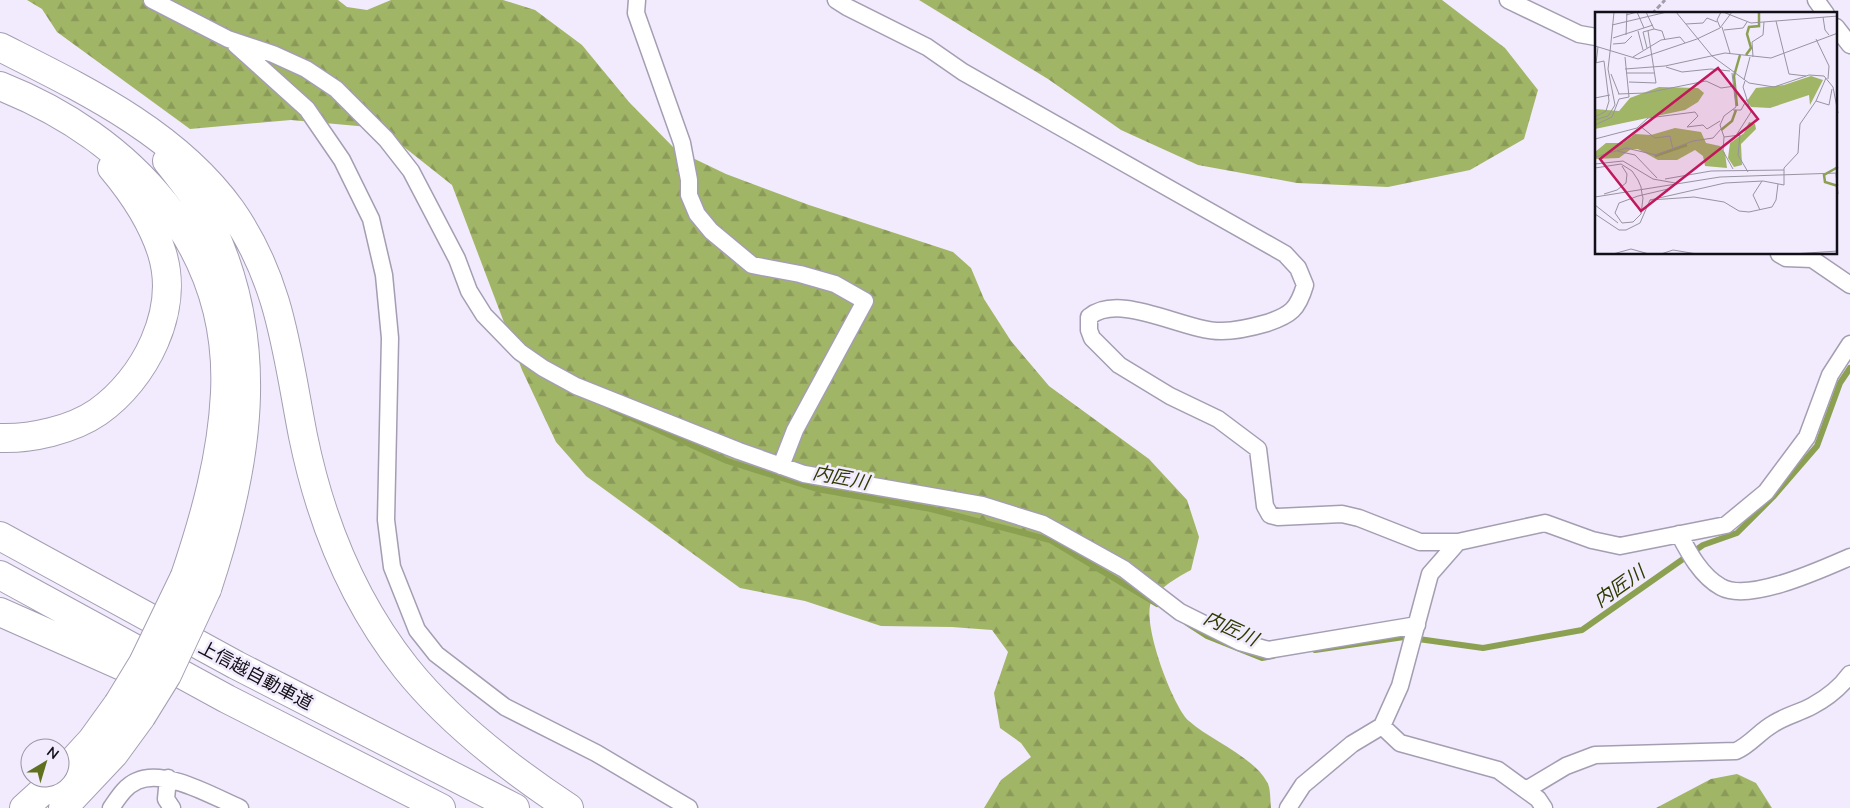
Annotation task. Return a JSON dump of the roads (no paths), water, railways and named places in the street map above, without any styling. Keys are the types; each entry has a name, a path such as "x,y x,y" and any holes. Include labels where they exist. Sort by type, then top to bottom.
{"highway":[{"path":"0,47 88,93 155,134 209,182 248,237 263,265 275,298 312,478 341,557 358,594 380,631 407,669 469,732 509,765 568,808"},
{"path":"0,86 44,106 88,133 114,152 166,204 188,235 208,279 217,310 224,350 225,392 221,437 202,528 196,583"},
{"path":"70,764 92,740 129,711 167,675 196,583 226,528 237,484 244,433 247,387 245,341 238,299 226,260 209,222 188,188 165,158 138,132 88,93"},
{"path":"0,438 42,434 70,425 96,413 118,396 138,373 162,320 166,287 162,254 147,218 126,184 101,156 44,106"},
{"name":"上信越自動車道","path":"0,536 236,665 515,808"},
{"name":"上信越自動車道","path":"0,575 227,699 440,808"},
{"path":"0,612 440,808"},
{"path":"63,808 114,754 129,711"},
{"path":"24,808 46,788"}],"street":[{"path":"152,0 228,39 273,54 306,70 336,89 368,119 411,171 457,260 469,291 484,314 520,352 543,368 576,386 804,474 982,505 1043,524 1124,569 1180,612 1240,642 1268,650 1417,625"},
{"path":"636,0 636,13 641,30 682,142 689,180 689,195 697,214 711,231 752,265 800,274 835,284 865,301 795,430 781,466"},
{"path":"836,0 928,47 972,77 1285,254 1298,268 1305,285 1299,304 1282,318 1254,327 1221,332 1116,308 1098,310 1089,318 1088,330 1092,338 1119,365 1170,396 1218,419 1243,435 1258,449 1265,506 1270,515 1278,517 1342,514 1359,518 1420,542 1458,542 1545,523 1592,540 1620,546 1726,525 1766,492 1808,437 1830,375 1850,344"},
{"path":"1508,0 1579,34 1595,37"},
{"path":"1816,0 1825,12"},
{"path":"1838,30 1850,45"},
{"path":"228,39 285,87 307,109 342,160 371,219 384,275 390,338 386,520 392,567 417,630 436,654 505,708 596,753 684,807"},
{"path":"1781,255 1786,258 1812,259 1850,285"},
{"path":"1678,534 1692,558 1705,575 1722,588 1732,590 1747,590 1788,583 1850,557"},
{"path":"1288,808 1303,785 1352,744 1382,726 1400,686 1430,574 1458,542"},
{"path":"1526,790 1566,766 1594,755 1736,752 1747,747 1760,732 1776,722 1812,706 1840,688 1850,674"},
{"path":"1382,726 1400,743 1498,770 1538,799 1544,808"},
{"path":"111,808 123,791 138,780 153,777 168,778 240,808"},
{"path":"168,778 166,798 172,808"}],"waterway":[{"name":"内匠川","path":"1315,650 1404,637 1483,648 1582,630 1703,545 1737,533 1773,497 1817,446 1840,383 1850,368"},
{"name":"内匠川","path":"612,409 727,461 817,489 931,509 1050,540 1157,604"},
{"name":"内匠川","path":"1187,623 1207,636 1262,658 1273,656"}]}
